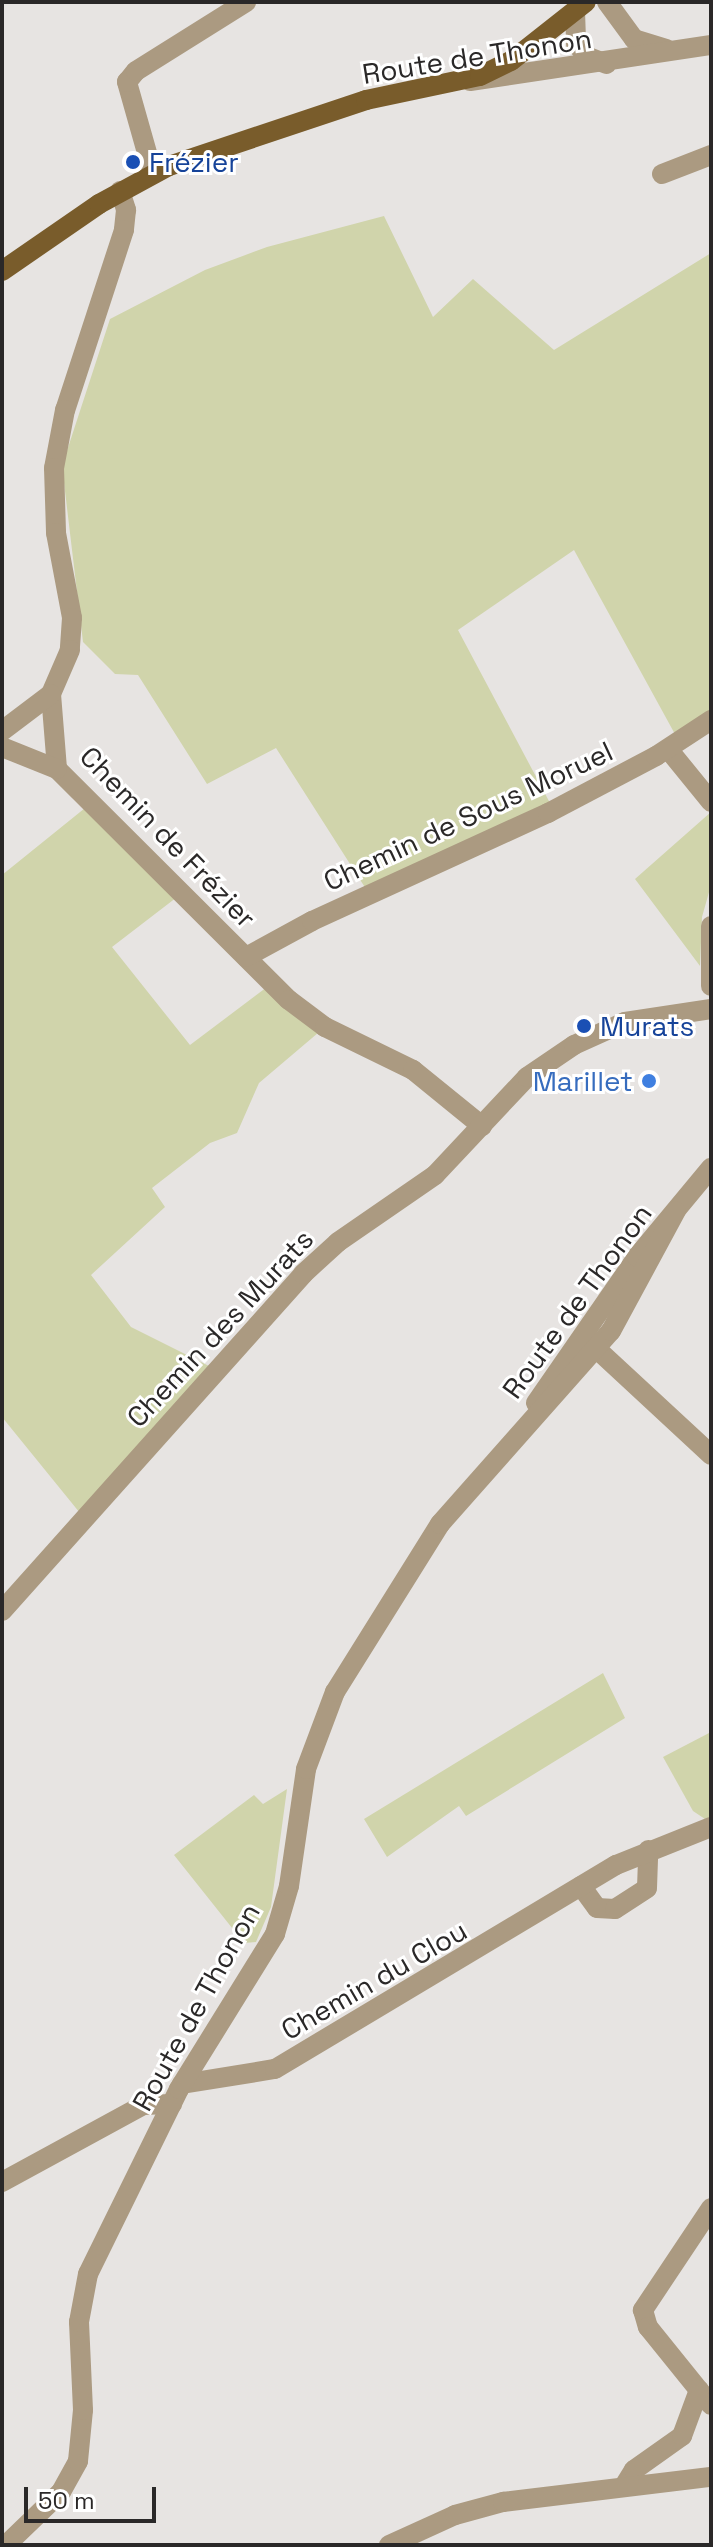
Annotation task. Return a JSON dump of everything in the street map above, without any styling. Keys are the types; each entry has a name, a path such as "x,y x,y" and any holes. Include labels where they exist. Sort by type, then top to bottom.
{"main road":[{"path":"458,82 501,67 581,6"},
{"name":"Route de Thonon","path":"2,271 120,191 153,174 318,114 458,82"}],"street":[{"path":"153,174 127,82 136,71 246,2"},
{"path":"607,2 639,42 675,50"},
{"path":"581,6 576,43 586,56 607,64"},
{"name":"Route de Thonon","path":"458,82 607,64 711,45"},
{"path":"662,174 711,155"},
{"name":"Chemin de Frézier","path":"120,191 126,210 124,230 57,447 54,512 72,634 51,694 57,769 264,976 316,1021 413,1070 482,1126"},
{"path":"2,731 51,694"},
{"name":"Chemin de Sous Moruel","path":"246,957 312,921 457,858 668,749 711,720"},
{"path":"2,747 57,769"},
{"path":"668,749 711,802"},
{"path":"711,926 711,986"},
{"name":"Chemin des Murats","path":"2,1611 303,1274 338,1242 435,1175 527,1077 589,1037 648,1015 711,1009"},
{"name":"Route de Thonon","path":"6,2545 61,2492 78,2461 83,2290 182,2084 275,1934 289,1886 306,1769 335,1692 419,1553 590,1343 636,1292 676,1211 711,1168"},
{"path":"590,1343 711,1455"},
{"name":"Chemin du Clou","path":"182,2084 275,2069 581,1886 648,1850 711,1827"},
{"path":"581,1886 597,1908 615,1909 647,1888 648,1850"},
{"path":"2,2182 143,2105 172,2104"},
{"path":"624,2486 634,2470 682,2436 705,2398 648,2327 643,2310 711,2208"},
{"path":"389,2545 485,2506 711,2477"}],"green space":[{"path":"384,216 433,317 473,279 554,350 711,253 711,712 676,736 574,550 458,630 550,803 366,889 276,748 207,784 138,675 115,674 83,642 62,466 110,319 205,270 267,247"},
{"path":"90,804 181,894 112,947 190,1045 271,984 325,1027 259,1083 237,1133 210,1143 152,1188 165,1207 91,1275 131,1327 217,1370 84,1518 2,1417 2,875"},
{"path":"711,812 711,885 702,917 700,966 635,879"},
{"path":"603,1673 625,1718 466,1816 459,1806 387,1857 364,1819"},
{"path":"711,1732 711,1818 705,1819 693,1811 663,1757"},
{"path":"287,1789 271,1907 256,1942 244,1943 174,1855 254,1795 263,1804"}],"place":[{"name":"Frézier","path":"133,162"},
{"name":"Murats","path":"584,1026"},
{"name":"Marillet","path":"649,1081"}]}
